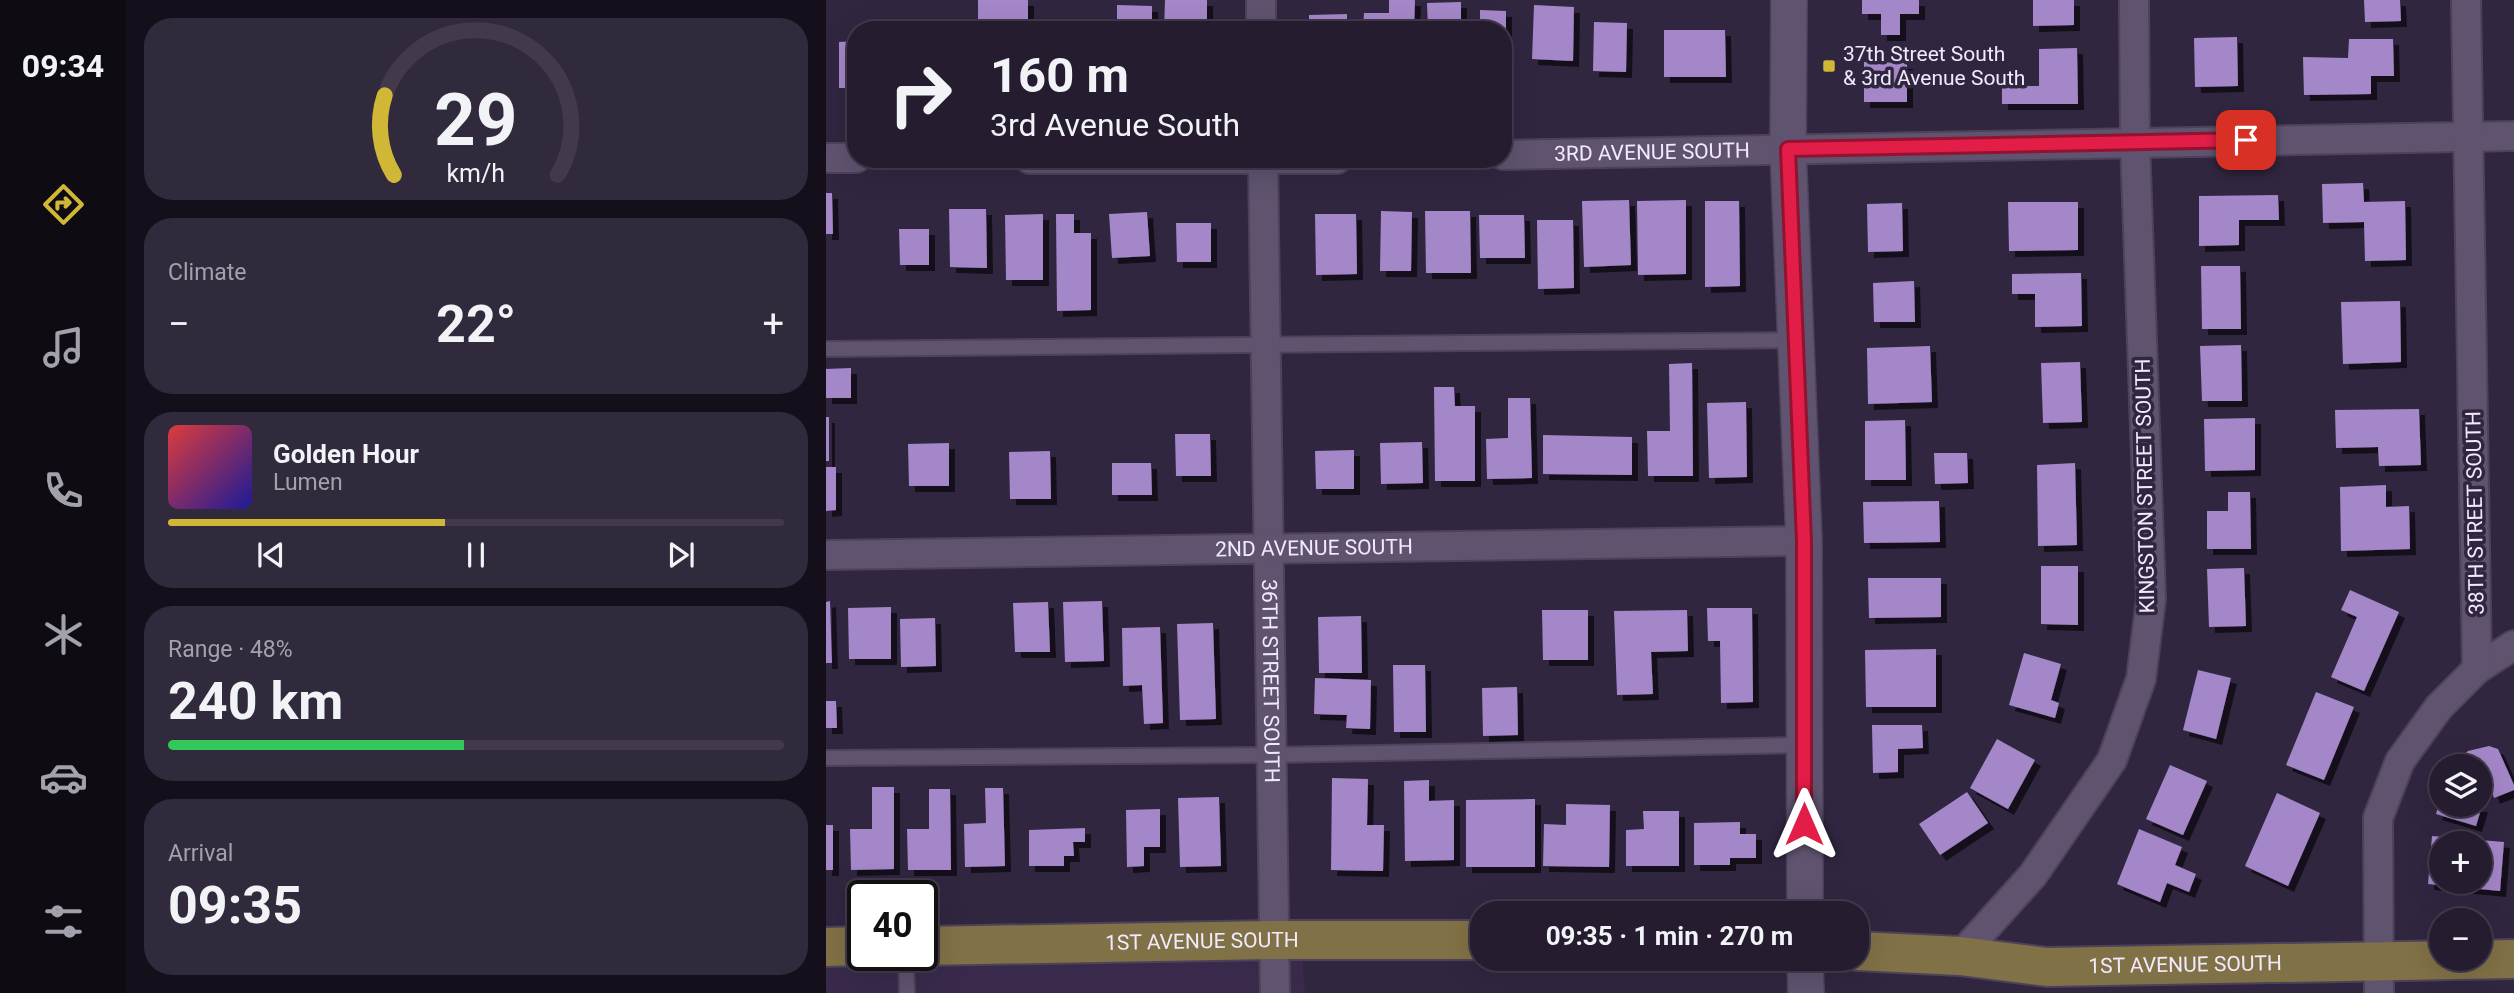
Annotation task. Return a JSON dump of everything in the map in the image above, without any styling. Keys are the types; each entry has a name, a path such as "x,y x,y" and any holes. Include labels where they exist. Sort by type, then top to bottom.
{"main road":[{"name":"1ST AVENUE SOUTH","path":"938,946 1470,940"},
{"path":"826,947 847,946"},
{"name":"1ST AVENUE SOUTH","path":"1869,952 1960,956 2047,967 2379,977 2514,959"}],"street":[{"path":"1261,0 1261,21"},
{"path":"1789,0 1788,149 1804,541 1805,901"},
{"name":"KINGSTON STREET SOUTH","path":"1960,956 2034,875 2112,760 2141,679 2151,599 2135,142 2134,0"},
{"name":"38TH STREET SOUTH","path":"2466,0 2477,669"},
{"name":"3RD AVENUE SOUTH","path":"1512,155 2514,136"},
{"path":"826,158 847,158"},
{"name":"36TH STREET SOUTH","path":"1263,168 1276,993"},
{"name":"2ND AVENUE SOUTH","path":"826,555 1804,541"},
{"path":"2379,977 2378,818 2400,761 2439,707 2477,669 2514,645"},
{"path":"1805,971 1806,993"}],"lane":[{"path":"826,349 1796,340"},
{"path":"826,758 1804,745"},
{"path":"906,971 907,993"}],"shaded area":[{"path":"1289,955 1302,956 1305,993 1290,993"},
{"path":"1261,956 1262,993 826,993 826,962 847,962 847,971 938,971 938,960"}],"building":[{"path":"978,0 1028,0 1028,21 978,21"},
{"path":"1165,0 1207,0 1207,21 1164,21"},
{"path":"1389,0 1415,0 1414,21 1364,21 1364,13 1389,13"},
{"path":"1862,0 1919,0 1919,14 1900,14 1900,35 1881,35 1881,14 1862,14"},
{"path":"2033,0 2074,0 2074,25 2033,26"},
{"path":"2364,0 2400,0 2401,21 2365,22"},
{"path":"1461,2 1461,21 1428,21 1427,3"},
{"path":"1117,5 1152,6 1152,21 1117,21"},
{"path":"1534,5 1574,7 1573,61 1532,59"},
{"path":"1480,10 1506,11 1506,21 1480,21"},
{"path":"1347,14 1347,21 1309,21 1309,15"},
{"path":"1594,22 1627,23 1626,72 1593,71"},
{"path":"1664,30 1725,30 1726,77 1664,77"},
{"path":"2237,37 2238,86 2195,87 2194,38"},
{"path":"2349,39 2393,39 2394,76 2371,76 2371,94 2304,95 2303,57 2348,58"},
{"path":"839,42 847,42 847,88 839,88"},
{"path":"2077,48 2078,104 2002,104 2002,86 2039,86 2039,49"},
{"path":"1864,62 1907,63 1907,102 1864,102"},
{"path":"2363,183 2364,202 2405,201 2406,260 2365,261 2364,222 2323,223 2322,184"},
{"path":"826,193 832,193 833,234 826,234"},
{"path":"2278,195 2279,220 2239,220 2239,245 2199,246 2199,196"},
{"path":"1629,200 1631,265 1584,267 1582,201"},
{"path":"1686,200 1686,274 1638,275 1637,201"},
{"path":"1705,201 1739,201 1740,286 1705,287"},
{"path":"2008,202 2078,202 2078,250 2009,251"},
{"path":"1902,203 1903,251 1868,252 1867,204"},
{"path":"949,209 986,209 987,268 950,267"},
{"path":"1381,211 1412,212 1411,271 1380,271"},
{"path":"1425,211 1470,211 1471,273 1426,273"},
{"path":"1147,212 1150,256 1112,258 1109,214"},
{"path":"1043,214 1043,280 1006,280 1005,215"},
{"path":"1056,214 1074,214 1074,233 1091,233 1091,310 1057,311"},
{"path":"1315,214 1356,214 1357,274 1316,275"},
{"path":"1479,215 1524,215 1525,258 1480,258"},
{"path":"1537,220 1573,220 1574,288 1538,289"},
{"path":"1176,223 1211,223 1211,262 1177,262"},
{"path":"899,229 929,229 929,265 900,265"},
{"path":"2201,266 2240,266 2241,329 2202,329"},
{"path":"2081,273 2082,326 2035,327 2035,294 2012,294 2012,274"},
{"path":"1914,281 1915,322 1874,322 1873,283"},
{"path":"2400,301 2401,362 2343,364 2341,302"},
{"path":"2241,345 2242,401 2202,401 2200,346"},
{"path":"1930,346 1932,402 1868,404 1867,348"},
{"path":"2080,362 2082,422 2043,423 2041,363"},
{"path":"1692,363 1693,476 1648,476 1647,431 1670,431 1669,364"},
{"path":"851,368 851,398 826,398 826,369"},
{"path":"1434,387 1454,387 1455,406 1475,406 1475,481 1435,481"},
{"path":"1508,398 1530,398 1532,478 1487,479 1486,439 1508,438"},
{"path":"1746,402 1747,477 1709,478 1707,403"},
{"path":"2419,409 2421,465 2379,466 2378,447 2336,448 2335,410"},
{"path":"826,417 829,417 829,461 826,461"},
{"path":"2255,418 2255,470 2205,471 2204,419"},
{"path":"1905,420 1906,480 1865,480 1865,421"},
{"path":"1175,434 1210,434 1211,476 1176,476"},
{"path":"1543,435 1632,437 1632,475 1543,474"},
{"path":"1422,442 1423,483 1381,484 1380,443"},
{"path":"949,443 949,486 909,486 908,444"},
{"path":"1354,450 1354,489 1316,489 1315,451"},
{"path":"1050,451 1051,499 1010,499 1009,452"},
{"path":"1934,453 1967,453 1968,483 1935,484"},
{"path":"1112,463 1151,463 1152,495 1112,495"},
{"path":"2075,463 2077,545 2038,546 2037,465"},
{"path":"826,467 836,467 836,510 826,511"},
{"path":"2386,485 2386,507 2409,506 2410,549 2341,551 2340,487"},
{"path":"2228,492 2250,492 2251,549 2207,549 2207,511 2228,511"},
{"path":"1939,501 1940,542 1864,543 1863,502"},
{"path":"2041,566 2078,566 2078,625 2041,624"},
{"path":"2244,568 2246,626 2209,627 2207,569"},
{"path":"1868,578 1941,578 1941,617 1869,618"},
{"path":"2350,590 2399,612 2364,691 2331,677 2357,617 2341,610"},
{"path":"830,601 832,663 826,663 826,602"},
{"path":"1102,601 1104,661 1065,662 1063,602"},
{"path":"1048,602 1050,652 1015,652 1013,603"},
{"path":"891,607 891,659 849,659 848,608"},
{"path":"1707,608 1752,608 1753,702 1721,703 1720,641 1708,641"},
{"path":"1542,610 1588,610 1588,660 1543,660"},
{"path":"1687,610 1688,651 1651,652 1653,694 1617,695 1614,611"},
{"path":"1361,616 1362,673 1319,673 1318,617"},
{"path":"935,618 936,666 901,667 900,619"},
{"path":"1213,623 1216,719 1180,720 1177,624"},
{"path":"1160,627 1163,723 1144,724 1142,685 1123,686 1122,628"},
{"path":"1936,649 1936,707 1866,707 1865,650"},
{"path":"2024,653 2061,664 2051,700 2059,703 2055,718 2009,705"},
{"path":"1393,665 1425,665 1426,732 1394,732"},
{"path":"2198,670 2231,678 2216,739 2183,730"},
{"path":"1315,678 1371,680 1370,729 1346,728 1347,715 1314,714"},
{"path":"1517,687 1518,735 1483,736 1482,688"},
{"path":"2316,692 2354,707 2324,780 2286,765"},
{"path":"826,701 836,701 837,728 826,728"},
{"path":"1872,725 1922,725 1923,748 1898,749 1898,772 1873,773"},
{"path":"1997,739 2035,760 2008,809 1970,788"},
{"path":"2489,746 2498,749 2514,790 2494,798 2492,754 2464,754"},
{"path":"2170,765 2207,781 2183,835 2146,819"},
{"path":"1332,778 1368,779 1367,825 1384,825 1383,871 1331,870"},
{"path":"1429,780 1429,801 1454,800 1454,860 1405,861 1404,781"},
{"path":"872,787 894,787 894,869 851,870 850,829 872,829"},
{"path":"985,788 1003,788 1005,866 965,867 964,824 986,823"},
{"path":"929,789 950,789 951,870 908,870 907,829 929,829"},
{"path":"1967,792 1988,823 1940,855 1919,824"},
{"path":"2277,793 2320,813 2288,886 2245,866"},
{"path":"1219,797 1221,866 1180,867 1178,798"},
{"path":"1535,799 1535,867 1466,867 1466,800"},
{"path":"1566,804 1610,805 1609,867 1543,866 1544,824 1566,825"},
{"path":"1160,809 1160,847 1144,847 1144,866 1127,867 1126,810"},
{"path":"1643,811 1679,811 1679,866 1626,866 1626,830 1644,829"},
{"path":"2446,817 2479,817 2476,826"},
{"path":"1740,822 1740,834 1756,834 1756,858 1730,858 1730,865 1694,865 1694,823"},
{"path":"826,825 833,825 833,870 826,870"},
{"path":"1085,828 1085,842 1073,842 1074,856 1064,856 1064,866 1029,866 1029,830"},
{"path":"2139,829 2182,847 2175,865 2196,874 2189,892 2167,883 2160,902 2117,884"},
{"path":"2492,841 2504,842 2500,891 2492,890"}],"place":[{"name":"37th Street South & 3rd Avenue South","path":"1829,66"}],"route":[{"path":"1804,824 1804,541 1788,149 2246,140"}]}
